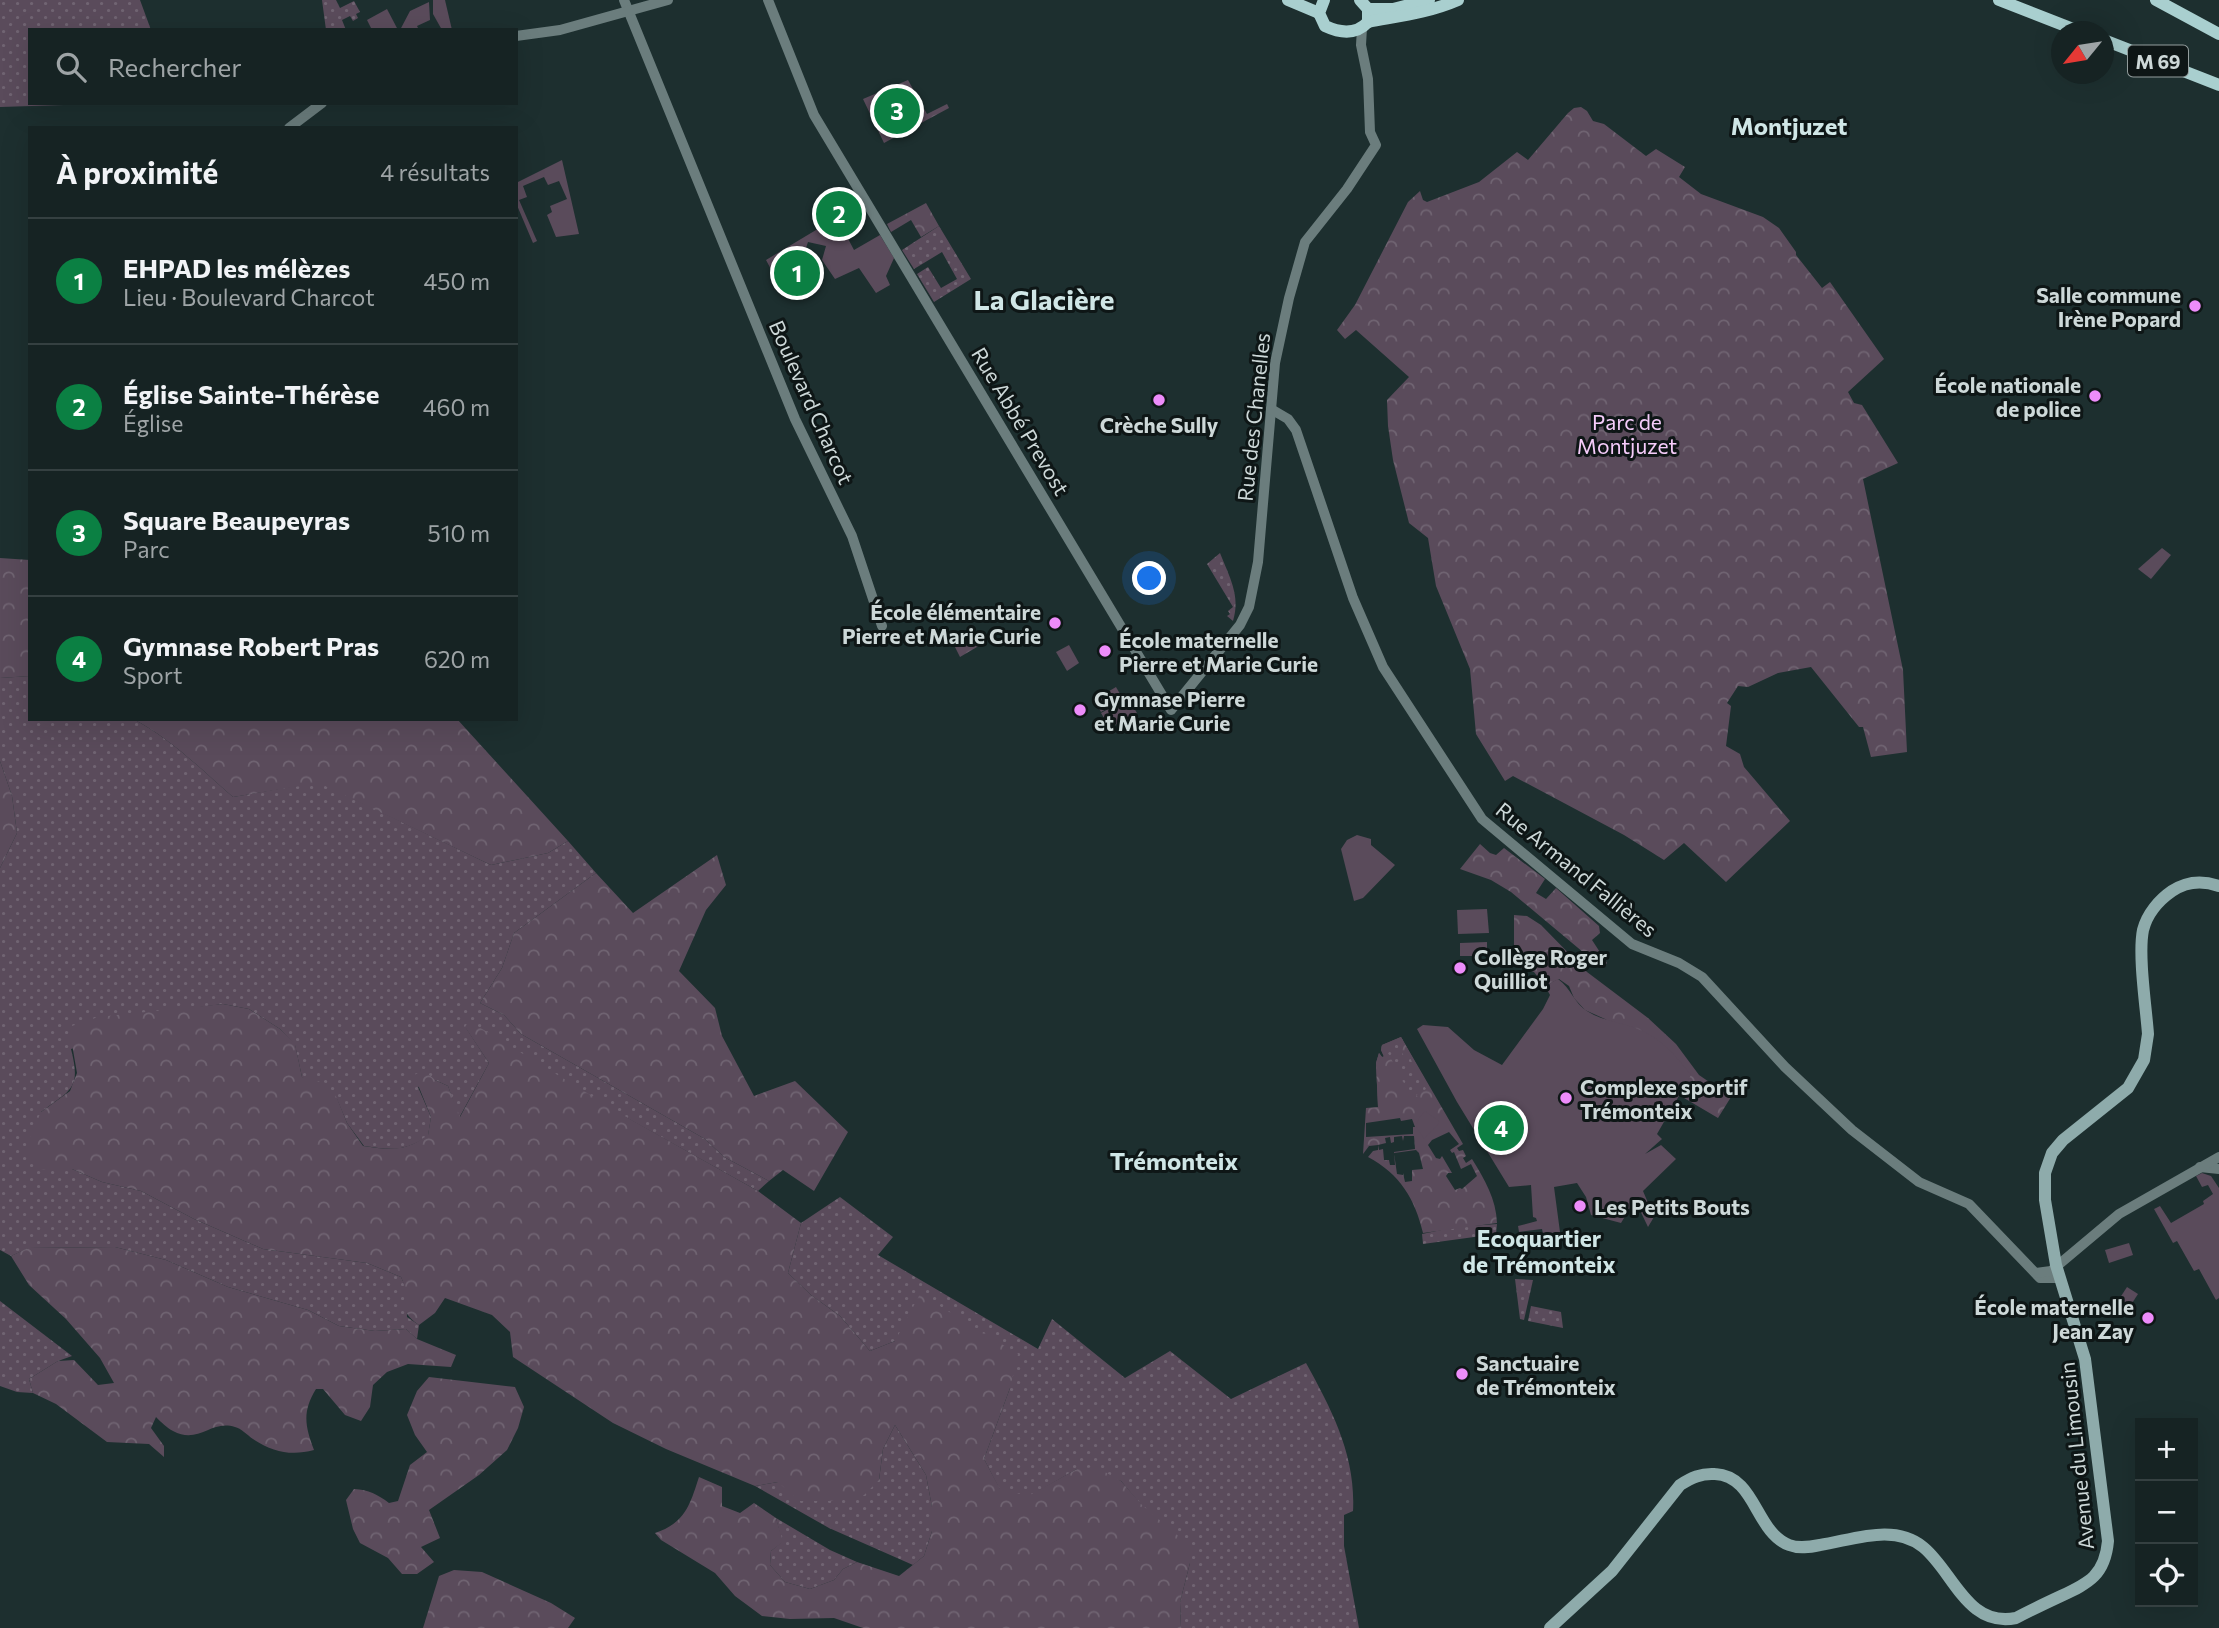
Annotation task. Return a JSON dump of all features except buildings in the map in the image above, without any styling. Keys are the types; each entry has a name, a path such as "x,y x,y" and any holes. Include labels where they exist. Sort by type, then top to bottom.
{"main road":[{"path":"1287,0 1319,13 1325,26 1347,32 1365,14 1429,0"},
{"path":"1319,13 1324,0"},
{"path":"1365,14 1417,14 1458,0"},
{"path":"1999,0 2053,21"},
{"name":"M 69","path":"2156,0 2219,34"},
{"name":"M 69","path":"2114,44 2219,85"},
{"name":"Avenue du Limousin","path":"1550,1628 1612,1571 1680,1485 1694,1477 1710,1474 1722,1475 1738,1482 1775,1536 1792,1546 1807,1548 1889,1533 1914,1540 1927,1550 1973,1612 1991,1622 2016,1618 2090,1581 2107,1556 2106,1522 2085,1359 2058,1272 2045,1200 2047,1163 2063,1140 2118,1098 2141,1069 2148,1034 2142,941 2149,915 2179,887 2198,882 2219,886"}],"street":[{"name":"Boulevard Charcot","path":"624,0 795,419 852,536 883,626"},
{"path":"518,36 560,30 668,0"},
{"name":"Rue Abbé Prevost","path":"768,0 814,115 1171,710"},
{"name":"Rue des Chanelles","path":"1171,710 1240,625 1253,596 1279,342 1305,242 1347,189 1376,145 1371,138 1368,79 1360,45 1365,14"},
{"path":"1347,32 1360,45"},
{"path":"292,126 319,105"},
{"name":"Rue Armand Fallières","path":"1271,409 1288,419 1296,430 1353,598 1383,667 1482,819 1632,944 1679,963 1702,977 1785,1066 1852,1130 1919,1182 1969,1204 2034,1272 2058,1272"},
{"path":"2058,1272 2112,1219 2219,1157"},
{"path":"2200,1167 2219,1169"}],"green space":[{"path":"0,0 140,0 150,28 28,28 28,105 64,105 0,107"},
{"path":"322,0 336,0 340,8 354,1 360,12 356,14 358,18 353,21 350,16 342,20 345,28 326,28"},
{"path":"433,0 445,0 452,28 441,28 433,14"},
{"path":"429,2 430,20 417,26 418,28 401,28 410,11"},
{"path":"387,9 397,28 371,28 367,20"},
{"path":"908,80 927,114 947,104 949,108 884,143 863,99"},
{"name":"Parc de Montjuzet","path":"1581,107 1593,121 1604,124 1646,156 1656,149 1685,167 1679,177 1701,194 1763,217 1779,228 1822,288 1830,282 1884,359 1848,392 1854,403 1862,405 1898,463 1863,479 1903,670 1907,752 1871,757 1863,727 1859,727 1811,667 1778,673 1748,687 1738,686 1727,703 1731,706 1726,746 1740,754 1744,767 1790,821 1726,882 1684,843 1664,860 1624,835 1513,776 1505,781 1476,734 1470,669 1436,586 1428,538 1409,523 1393,460 1387,400 1409,377 1356,330 1345,339 1337,330 1355,305 1408,202 1420,191 1423,200 1427,202 1479,182 1517,152 1528,160 1568,113"},
{"path":"562,160 579,234 556,237 547,215 552,212 550,206 567,199 559,181 548,185 544,177 523,186 527,197 519,200 537,241 533,243 518,208 518,182"},
{"path":"926,203 939,226 921,237 911,220 891,232 887,224"},
{"path":"939,226 971,279 934,302 917,274 928,267 941,288 957,279 942,252 914,269 902,250"},
{"path":"821,227 829,240 844,231 854,250 880,235 894,258 886,276 890,285 876,293 859,268 835,279 822,260 826,246 808,242 804,254 788,264 791,269 786,273 791,282 789,283 781,269 773,273 766,260"},
{"path":"2162,548 2171,555 2151,579 2138,569"},
{"path":"1220,553 1235,595 1233,621 1227,616 1233,607 1207,564"},
{"path":"0,558 28,560 28,676 0,678"},
{"path":"974,629 982,644 960,657 952,641"},
{"path":"1069,645 1079,663 1067,671 1056,652"},
{"path":"28,676 28,721 136,721 173,745 233,797 319,782 491,865 548,853 568,841 596,873 514,933 502,968 480,1003 504,1015 521,1034 705,1139 724,1157 769,1181 758,1191 466,1028 489,1063 459,1118 448,1086 435,1080 418,1087 431,1117 428,1136 404,1147 364,1146 347,1123 337,1099 302,1077 295,1045 280,1029 249,1009 223,1004 200,1007 71,1049 75,1072 71,1087 41,1112 72,1169 102,1182 141,1191 194,1219 263,1249 367,1263 401,1277 406,1288 407,1317 419,1325 417,1339 406,1329 375,1331 339,1326 308,1310 228,1287 166,1260 115,1247 29,1248 11,1256 0,1250 0,868 17,833 12,796 0,761 0,678"},
{"path":"1116,687 1123,699 1101,712 1094,700"},
{"path":"1128,698 1137,713 1110,728 1101,713"},
{"path":"136,721 459,721 568,841 548,853 491,865 319,783 233,797 173,745"},
{"path":"0,761 12,796 17,833 0,868"},
{"path":"1357,835 1371,839 1371,845 1395,865 1363,898 1354,901 1341,849 1347,840"},
{"path":"1480,844 1496,855 1504,848 1545,879 1536,893 1546,899 1556,888 1599,926 1600,933 1592,940 1607,963 1602,968 1511,892 1491,880 1460,869"},
{"path":"717,855 726,885 706,910 679,971 715,1008 722,1036 754,1096 795,1081 848,1132 814,1191 783,1170 769,1181 724,1157 705,1139 521,1034 504,1015 480,1003 502,968 514,933 596,873 633,913"},
{"path":"1487,909 1489,933 1458,934 1457,910"},
{"path":"1514,915 1527,916 1541,925 1587,972 1648,1018 1676,1044 1699,1075 1731,1097 1718,1118 1679,1095 1690,1075 1605,1019 1585,1010 1574,998 1569,986 1559,979 1545,986 1534,972 1514,966"},
{"path":"1487,942 1487,956 1460,956 1460,943"},
{"name":"Complexe sportif Trémonteix","path":"1558,979 1587,1011 1638,1029 1661,1042 1691,1075 1657,1134 1662,1139 1645,1154 1661,1145 1676,1159 1643,1191 1654,1217 1648,1227 1635,1200 1621,1223 1591,1215 1586,1197 1577,1183 1554,1187 1560,1232 1543,1234 1542,1229 1519,1232 1518,1226 1537,1221 1533,1217 1531,1185 1509,1187 1457,1102 1417,1029 1423,1025 1448,1027 1474,1050 1502,1065 1543,1009 1550,995 1545,986"},
{"path":"223,1004 249,1009 280,1029 295,1044 302,1077 326,1083 337,1098 347,1123 363,1146 381,1148 404,1147 428,1135 431,1117 414,1075 424,1070 435,1080 448,1086 460,1117 489,1063 465,1027 469,1021 628,1118 758,1191 801,1223 788,1273 811,1295 840,1316 870,1351 895,1341 920,1294 1018,1354 1010,1388 984,1459 1000,1489 1028,1496 1077,1469 1096,1467 1121,1481 1142,1505 1190,1546 1190,1563 1180,1602 1181,1628 863,1628 834,1618 790,1619 762,1616 735,1596 715,1573 661,1540 655,1533 673,1524 685,1512 699,1477 722,1487 722,1506 740,1513 754,1503 776,1518 783,1542 771,1551 770,1565 785,1582 810,1589 834,1580 843,1569 857,1562 899,1576 924,1556 932,1531 932,1507 926,1475 895,1425 883,1449 879,1480 864,1495 836,1501 799,1501 778,1482 755,1486 666,1449 613,1423 513,1357 510,1332 492,1315 445,1298 435,1313 419,1325 411,1319 405,1308 405,1291 401,1277 367,1263 263,1249 194,1219 141,1191 102,1182 72,1169 40,1170 26,1146 41,1112 70,1091 77,1073 69,1027 98,1017"},
{"path":"1401,1037 1438,1103 1378,1107 1376,1063 1379,1053 1384,1056 1382,1045"},
{"path":"1401,1037 1463,1144 1457,1148 1459,1151 1463,1150 1466,1163 1472,1159 1485,1182 1492,1198 1497,1223 1423,1233 1411,1198 1389,1171 1368,1157 1378,1150 1378,1145 1369,1146 1363,1154 1366,1108 1378,1107 1376,1063 1379,1053 1384,1057 1382,1045","holes":["1397,1044 1405,1058 1409,1056 1426,1089 1416,1095 1419,1099 1414,1102 1388,1053 1392,1050 1391,1047","1400,1118 1401,1121 1412,1119 1415,1127 1413,1134 1366,1137 1366,1123","1449,1132 1459,1144 1450,1150 1454,1152 1461,1169 1471,1164 1477,1176 1462,1189 1455,1190 1446,1176 1452,1173 1442,1156 1440,1159 1436,1158 1428,1145 1432,1140","1402,1136 1403,1141 1404,1136 1414,1136 1415,1149 1394,1152 1416,1150 1419,1153 1423,1169 1412,1170 1412,1181 1405,1182 1403,1173 1397,1174 1394,1154 1395,1165 1384,1160 1383,1149 1379,1150 1378,1145 1386,1143 1385,1138 1390,1137 1391,1143 1394,1142 1394,1137"]},
{"path":"1425,1111 1440,1122 1424,1139 1416,1126"},
{"path":"2202,1173 2211,1176 2219,1188 2219,1298 2216,1300 2199,1269 2194,1271 2177,1241 2173,1243 2154,1209 2160,1206 2171,1223 2204,1204 2203,1201 2213,1194 2208,1185 2202,1187 2196,1176"},
{"path":"840,1197 893,1237 878,1255 1038,1349 1052,1319 1125,1378 1170,1351 1231,1399 1306,1363 1333,1416 1351,1471 1353,1511 1344,1515 1344,1546 1359,1628 1181,1628 1180,1602 1190,1563 1121,1481 1077,1469 1028,1497 1000,1490 984,1459 1010,1388 895,1341 870,1351 840,1316 811,1295 788,1273 801,1223"},
{"path":"1497,1224 1496,1234 1423,1244 1422,1234 1456,1227"},
{"path":"2129,1243 2133,1255 2109,1263 2105,1250"},
{"path":"115,1247 166,1260 228,1287 308,1310 339,1326 375,1331 406,1329 417,1339 456,1355 451,1367 408,1364 387,1372 373,1385 370,1407 361,1421 345,1415 323,1389 316,1389 306,1419 314,1450 290,1453 275,1450 240,1429 227,1425 198,1434 182,1435 156,1417 151,1428 164,1446 164,1457 149,1444 107,1442 56,1404 33,1393 29,1379 58,1361 74,1360 98,1385 114,1383 100,1358 66,1319 29,1285 11,1256 28,1248"},
{"path":"1515,1279 1533,1280 1524,1320 1520,1319"},
{"path":"2127,1287 2138,1294 2125,1314 2114,1307"},
{"path":"0,1301 72,1356 58,1361 29,1379 33,1393 17,1392 0,1386"},
{"path":"1531,1306 1561,1312 1563,1328 1528,1321"},
{"path":"429,1377 515,1387 524,1407 518,1428 507,1450 479,1475 429,1510 440,1538 421,1547 434,1562 417,1574 402,1574 388,1558 360,1543 353,1529 346,1500 354,1489 373,1493 389,1503 398,1501 410,1465 427,1452 415,1435 407,1415 417,1391"},
{"path":"895,1425 926,1475 932,1507 932,1531 924,1556 913,1565 829,1528 755,1486 778,1482 879,1480 883,1449"},
{"path":"776,1518 830,1550 857,1562 843,1569 834,1580 810,1589 785,1582 770,1565 771,1551 782,1542"},
{"path":"454,1570 482,1572 551,1603 575,1618 568,1628 423,1628 439,1576"}],"place":[{"name":"Square Beaupeyras","path":"897,111"},
{"name":"Église Sainte-Thérèse","path":"839,214"},
{"name":"EHPAD les mélèzes","path":"797,273"},
{"name":"Salle commune Irène Popard","path":"2195,306"},
{"name":"École nationale de police","path":"2095,396"},
{"name":"Crèche Sully","path":"1159,400"},
{"name":"École élémentaire Pierre et Marie Curie","path":"1055,623"},
{"name":"École maternelle Pierre et Marie Curie","path":"1105,651"},
{"name":"Gymnase Pierre et Marie Curie","path":"1080,710"},
{"name":"Collège Roger Quilliot","path":"1460,968"},
{"name":"Complexe sportif Trémonteix","path":"1566,1098"},
{"name":"Gymnase Robert Pras","path":"1501,1128"},
{"name":"Les Petits Bouts","path":"1580,1206"},
{"name":"École maternelle Jean Zay","path":"2148,1318"},
{"name":"Sanctuaire de Trémonteix","path":"1462,1374"}],"district":[{"name":"Montjuzet","path":"1789,125"},
{"name":"La Glacière","path":"1044,299"},
{"name":"Trémonteix","path":"1174,1160"},
{"name":"Ecoquartier de Trémonteix","path":"1539,1251"}]}
